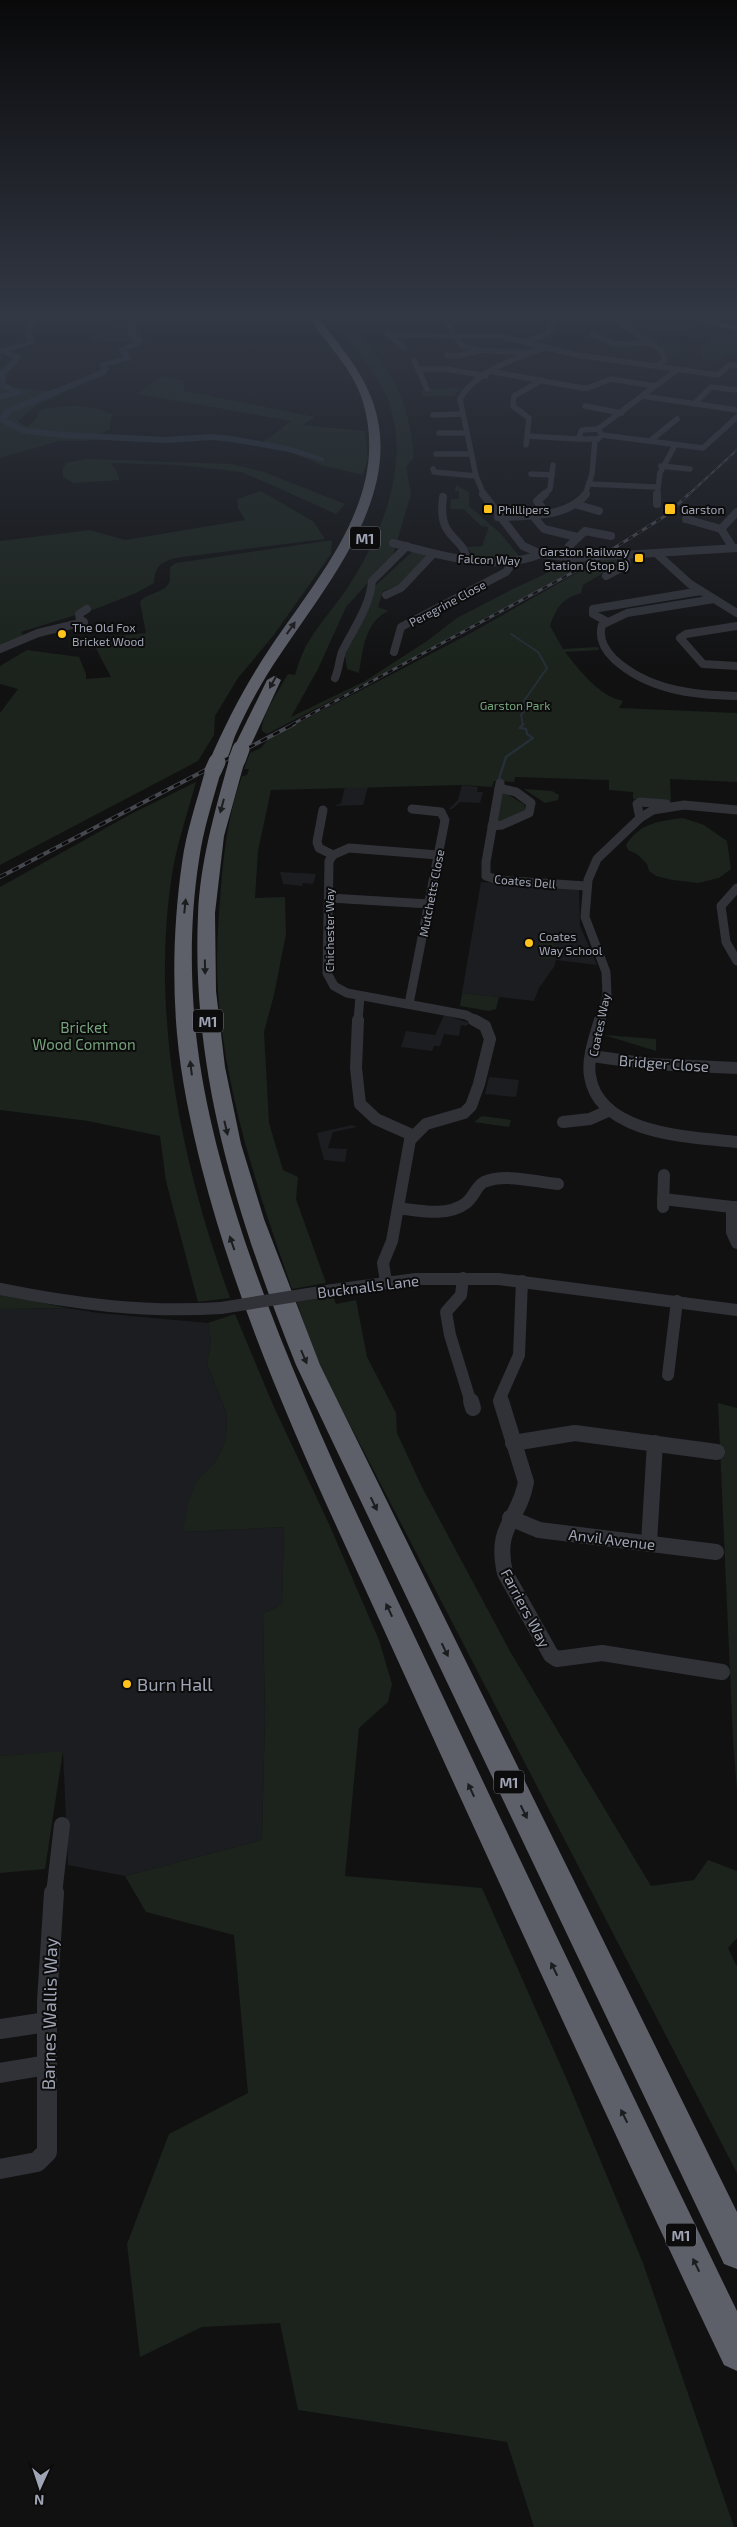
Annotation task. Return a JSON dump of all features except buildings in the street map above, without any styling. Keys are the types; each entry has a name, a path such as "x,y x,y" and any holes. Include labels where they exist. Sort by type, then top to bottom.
{"highway":[{"name":"M1","path":"375,434 373,475 360,518 346,545 258,677 240,711 215,767 198,824 189,870 184,920 183,974 187,1031 195,1095 228,1231 280,1370 546,1952 737,2352"},
{"name":"M1","path":"280,670 263,700 239,754 222,804 209,870 205,920 205,973 209,1029 218,1092 232,1151 254,1227 285,1312 312,1374 737,2251"}],"street":[{"path":"467,434 476,476 485,498 498,517 523,546 529,549 541,554 573,558 735,548"},
{"path":"578,439 580,434"},
{"path":"650,441 659,434"},
{"path":"526,445 528,436 595,440 602,435 705,447 719,434"},
{"path":"498,517 546,513 583,500 590,484 595,440"},
{"path":"657,504 655,487 661,466 676,445"},
{"path":"436,454 471,454"},
{"path":"546,513 536,501 550,489 553,465"},
{"path":"661,466 690,469"},
{"path":"433,469 434,472 446,474 476,476"},
{"path":"531,474 552,475"},
{"path":"590,484 655,487"},
{"path":"443,497 440,518 451,537 466,551 467,561"},
{"path":"575,504 599,511"},
{"path":"721,528 737,512"},
{"path":"532,515 540,526 550,531 577,537"},
{"path":"686,519 721,528 735,548"},
{"path":"568,546 584,531 611,536"},
{"name":"Falcon Way","path":"393,543 467,561 526,561 541,554"},
{"path":"335,678 340,667 341,655 371,595 372,581 407,546"},
{"path":"386,595 401,588 433,554"},
{"path":"657,554 701,591 737,613"},
{"path":"606,576 627,565 626,556"},
{"name":"Peregrine Close","path":"394,652 401,627 506,572 509,568 507,562"},
{"path":"606,621 594,614 593,609 701,591"},
{"path":"714,600 627,613 606,621 600,629 602,644 616,661 631,672 672,690 737,696"},
{"path":"0,649 38,633 84,622 80,619 79,614 87,610"},
{"path":"737,626 686,634 680,638 703,664 737,666"},
{"name":"Coates Dell","path":"492,826 502,825 529,813 530,803 510,789 499,785 484,872 489,878 586,886"},
{"name":"Coates Way","path":"737,810 673,806 653,810 640,818 597,859 586,886 585,917 606,972 607,983 607,995 590,1069 593,1089 601,1102 622,1118 653,1131 737,1142"},
{"name":"Mutchetts Close","path":"409,1004 445,817 441,812 412,808"},
{"path":"323,810 317,842 319,848 333,855 339,851 355,848 438,855"},
{"name":"Chichester Way","path":"333,855 328,870 330,898 327,973 330,984 335,989 360,996 466,1016 485,1026 490,1039 471,1106 464,1113 426,1124 412,1135"},
{"path":"737,888 721,906 724,942 729,953 737,961"},
{"path":"330,898 429,904"},
{"path":"360,996 357,1088 360,1104 373,1116 412,1135 407,1148 392,1241 384,1263 386,1282"},
{"name":"Bridger Close","path":"592,1056 649,1064 737,1068"},
{"path":"563,1122 590,1120 610,1110"},
{"path":"664,1176 663,1203 734,1207 732,1232 737,1243"},
{"path":"398,1208 433,1211 453,1210 465,1204 474,1195 478,1185 500,1178 558,1184"},
{"path":"463,1278 460,1295 446,1312 450,1335 473,1408"},
{"name":"Bucknalls Lane","path":"0,1289 85,1306 119,1310 195,1310 220,1308 386,1282 463,1278 522,1281 737,1310"},
{"name":"Farriers Way","path":"522,1281 519,1356 500,1398 526,1482 525,1490 504,1530 500,1544 503,1566 551,1655 563,1660 587,1654 602,1653 722,1672"},
{"path":"668,1375 677,1301"},
{"path":"513,1442 575,1433 717,1452"},
{"path":"649,1543 655,1443"},
{"name":"Anvil Avenue","path":"510,1518 540,1530 639,1544 649,1543 716,1552"},
{"name":"Barnes Wallis Way","path":"0,2169 38,2162 47,2152 47,2022 52,1913 62,1825"},
{"path":"0,2029 47,2022"},
{"path":"0,2073 47,2065"}],"shaded area":[{"path":"462,785 478,787 477,792 483,792 480,803 460,802 452,809 449,809 458,800"},
{"path":"345,787 368,787 363,805 334,806 341,803"},
{"path":"280,872 316,874 313,884 303,883 302,886 283,884"},
{"name":"Coates Way School","path":"481,882 579,889 580,926 597,965 556,960 554,967 539,988 534,1001 462,993"},
{"path":"444,1015 470,1023 466,1026 461,1025 459,1036 444,1034 440,1046 434,1046 432,1051 401,1047 406,1031 435,1035"},
{"path":"489,1077 519,1080 516,1097 485,1094"},
{"path":"352,1125 357,1127 333,1132 328,1148 347,1149 345,1162 324,1160 317,1133"},
{"path":"67,1308 99,1313 208,1323 211,1342 207,1364 227,1414 226,1438 216,1461 197,1480 183,1532 284,1527 282,1604 263,1614 265,1715 262,1840 125,1876 68,1865 63,1752 0,1756 0,1309"}],"green space":[{"path":"0,434 101,434 88,441 59,441 0,458"},
{"path":"275,434 365,434 368,458 363,475 324,466 263,441"},
{"path":"396,434 411,434 414,452 413,458 406,467 411,494 393,555 346,607 318,669 291,717 365,681 427,641 457,618 575,560 592,560 460,634 267,734 262,731 262,725 272,702 288,674 295,675 306,646 346,590 373,542 392,488 396,460"},
{"path":"86,459 231,464 264,472 345,504 336,514 242,472 180,465 111,463 117,472 119,480 74,483 63,477 63,468 66,463"},
{"path":"456,485 469,492 469,506 500,533 521,558 477,559 466,547 483,546 488,527 481,526 464,509 450,509 451,499 459,499 459,491 455,491"},
{"path":"261,491 314,522 325,539 175,558 159,566 154,583 136,593 98,608 21,632 23,635 0,646 0,541 90,530 125,540 245,520 238,508 237,499"},
{"path":"332,540 331,554 273,636 238,678 215,716 214,735 198,761 0,865 0,713 18,689 0,684 0,666 27,650 79,657 86,674 86,679 111,677 91,639 146,633 140,602 147,596 166,587 170,581 170,567 176,563"},
{"path":"414,550 426,554 426,557 402,584 383,591 378,607 388,611 374,622 366,637 359,673 347,669 345,655 373,597 374,587"},
{"name":"Garston Park","path":"617,559 618,564 583,585 581,593 564,601 555,614 550,626 563,649 598,647 599,650 565,652 584,675 598,688 606,694 623,701 619,708 737,713 737,782 670,779 671,802 633,799 633,792 609,790 609,780 515,777 514,782 494,781 492,787 462,785 271,790 258,851 255,898 285,897 286,934 274,995 264,1032 269,1123 283,1170 298,1177 296,1199 326,1283 292,1289 265,1210 241,1128 224,1045 219,1004 217,943 224,859 234,803 242,776 247,775 249,769 244,769 250,753 261,748 269,738 471,633 600,560"},
{"name":"Bricket Wood Common","path":"196,782 174,862 166,928 165,981 168,1035 185,1143 198,1196 230,1298 198,1302 166,1181 160,1136 88,1121 0,1110 0,887 131,814"},
{"path":"524,789 552,791 559,795 558,800 545,803"},
{"path":"501,791 524,804 526,811 497,823"},
{"path":"683,818 704,825 727,841 731,869 719,878 698,883 673,880 656,876 649,871 647,864 637,854 628,850 626,845 637,832 651,824"},
{"path":"539,939 554,940 553,959 538,958"},
{"path":"462,993 499,997 496,1009 489,1011 460,1006"},
{"path":"604,1035 656,1039 656,1051"},
{"path":"482,1116 511,1120 509,1127 474,1122"},
{"path":"0,1294 67,1308 0,1309"},
{"path":"333,1296 336,1304 356,1300 367,1357 396,1413 397,1433 422,1487 511,1653 651,1886 694,1880 708,1860 737,1871 737,1938 728,1948 737,1967 737,2173 316,1359 297,1302"},
{"path":"235,1314 273,1405 329,1524 379,1640 392,1684 388,1702 359,1728 345,1876 482,1888 567,2080 643,2263 734,2527 534,2527 507,2442 298,2410 280,2323 202,2327 140,2357 127,2244 169,2134 248,2093 234,1935 146,1912 125,1876 262,1840 265,1715 263,1614 282,1604 284,1527 183,1532 188,1503 197,1480 216,1461 226,1438 227,1414 207,1364 211,1342 208,1323"},
{"path":"718,1403 737,1408 737,1790 733,1740"},
{"path":"63,1751 45,1869 0,1873 0,1756"}],"waterway":[{"path":"55,434 166,440 211,437 232,439 291,450 321,460"},
{"path":"511,634 538,652 547,668 524,701 526,709 521,715 523,724"},
{"path":"498,782 506,757 533,738 527,734 526,729 520,728 523,724"}],"railway":[{"path":"688,495 737,450"},
{"path":"291,725 592,562 665,516 689,494"},
{"path":"0,877 294,724"}],"place":[{"name":"Phillipers","path":"488,509"},
{"name":"Garston","path":"670,509"},
{"name":"Garston Railway Station (Stop B)","path":"639,558"},
{"name":"The Old Fox Bricket Wood","path":"62,634"},
{"name":"Coates Way School","path":"529,943"},
{"name":"Burn Hall","path":"127,1684"}]}
